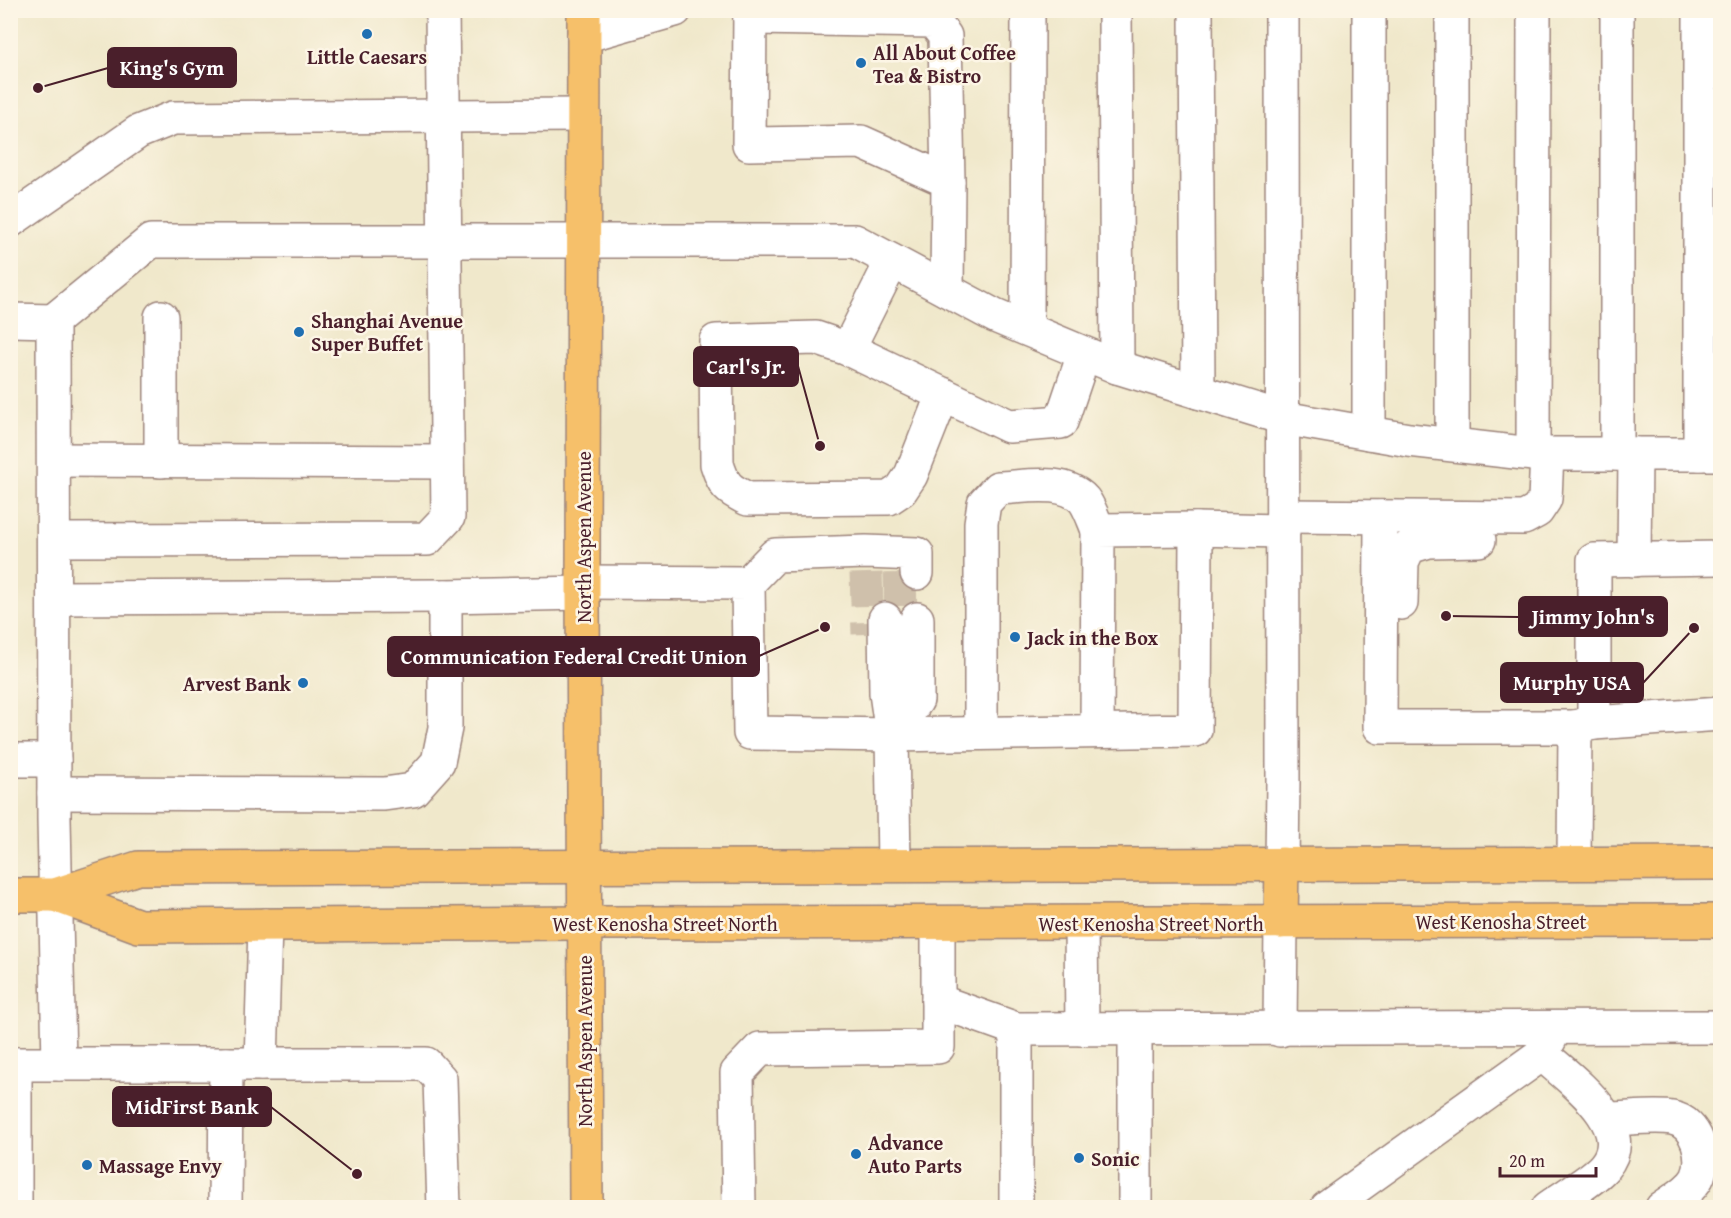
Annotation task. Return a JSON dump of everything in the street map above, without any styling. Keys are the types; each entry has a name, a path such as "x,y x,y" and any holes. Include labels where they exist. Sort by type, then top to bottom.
{"main road":[{"name":"North Aspen Avenue","path":"584,23 583,588 586,1208"},
{"path":"1281,922 1282,864 1720,863"},
{"name":"West Kenosha Street North","path":"10,895 56,895 138,868 1282,864"},
{"name":"West Kenosha Street North","path":"56,895 139,926 1281,922"},
{"name":"West Kenosha Street","path":"1281,922 1720,921"}],"lane":[{"path":"54,540 427,539 448,517 442,10"},
{"path":"584,23 675,10"},
{"path":"1027,329 1028,10"},
{"path":"1115,10 1117,367"},
{"path":"1196,10 1198,392"},
{"path":"1282,10 1282,864"},
{"path":"1369,10 1370,433"},
{"path":"1452,10 1452,444"},
{"path":"1403,726 1401,588 1402,562 1409,547 1430,541 1509,540 1524,518 1537,511 1545,499 1540,454 1534,10"},
{"path":"1617,10 1626,454 1634,560"},
{"path":"10,320 53,321 151,241 855,241 995,315 1084,354 1117,367 1283,418 1370,433 1540,454 1710,454 1700,10"},
{"path":"947,290 948,181 945,36 933,21 750,14 749,144 861,142 948,181"},
{"path":"10,221 138,132 173,118 584,115"},
{"path":"848,349 892,261"},
{"path":"161,317 161,460"},
{"path":"53,321 54,793 59,1064"},
{"path":"943,394 911,475 901,490 889,498 872,500 832,497 748,499 722,483 717,464 716,341 816,338 848,349 943,394 1009,426 1060,422 1084,354"},
{"path":"54,460 447,462"},
{"path":"981,732 981,523 984,503 998,488 1067,488 1084,501 1098,530 1097,730"},
{"path":"1098,530 1196,529 1381,517 1524,518"},
{"path":"1381,517 1380,726 1584,725 1720,714"},
{"path":"748,583 750,734 892,735 1195,730 1196,529"},
{"path":"54,598 445,596 583,588 748,583 775,555 888,564"},
{"path":"1574,863 1594,560 1720,558"},
{"path":"54,793 384,795 413,790 438,762 445,728 445,596"},
{"path":"892,735 917,700 892,623 869,698 892,735 894,865"},
{"path":"10,760 54,760"},
{"path":"1280,1030 1281,922"},
{"path":"739,1208 737,1073 760,1049 938,1047 938,923"},
{"path":"1080,923 1082,1029"},
{"path":"261,1064 265,925"},
{"path":"938,1000 1016,1029 1280,1030 1549,1041 1720,1027"},
{"path":"1016,1029 1016,1208"},
{"path":"1135,1029 1135,1208"},
{"path":"1548,1208 1603,1169 1610,1160 1614,1140 1608,1119 1549,1041"},
{"path":"1327,1208 1549,1041"},
{"path":"15,1208 13,1064 426,1064 440,1079 444,1208"},
{"path":"225,1208 226,1064"},
{"path":"1608,1119 1674,1118 1692,1130 1699,1146 1701,1166 1696,1180 1662,1208"}],"tunnel":[{"path":"866,573 868,634"},
{"path":"900,573 901,619"}],"place":[{"name":"Little Caesars","path":"367,34"},
{"name":"All About Coffee Tea & Bistro","path":"861,63"},
{"name":"King's Gym","path":"38,88"},
{"name":"Shanghai Avenue Super Buffet","path":"299,332"},
{"name":"Carl's Jr.","path":"820,446"},
{"name":"Jimmy John's","path":"1446,616"},
{"name":"Communication Federal Credit Union","path":"825,627"},
{"name":"Murphy USA","path":"1694,628"},
{"name":"Jack in the Box","path":"1015,637"},
{"name":"Arvest Bank","path":"303,683"},
{"name":"Advance Auto Parts","path":"856,1154"},
{"name":"Sonic","path":"1079,1158"},
{"name":"Massage Envy","path":"87,1165"},
{"name":"MidFirst Bank","path":"357,1174"}]}
